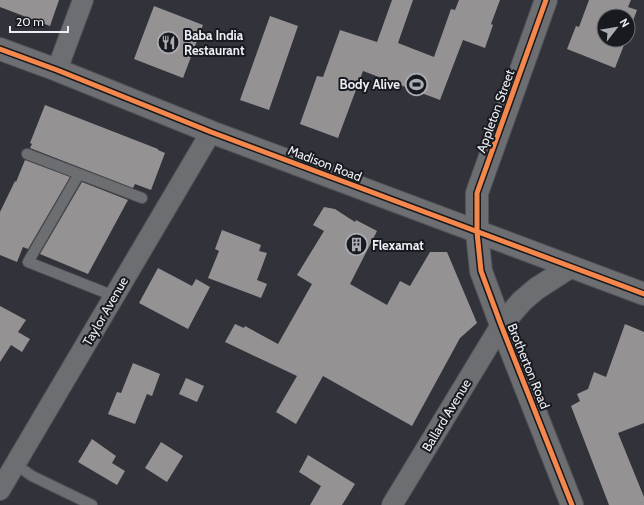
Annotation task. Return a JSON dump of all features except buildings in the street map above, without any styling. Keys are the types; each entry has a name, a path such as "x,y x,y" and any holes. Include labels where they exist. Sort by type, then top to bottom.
{"main road":[{"name":"Appleton Street","path":"477,232 477,193 546,0"},
{"name":"Madison Road","path":"0,49 57,70 211,132 644,294"},
{"name":"Brotherton Road","path":"477,232 481,271 572,505"},
{"path":"501,325 522,301 536,289 570,267"}],"street":[{"path":"57,70 83,0"},
{"name":"Taylor Avenue","path":"0,490 211,132"},
{"name":"Ballard Avenue","path":"392,505 501,325"}],"lane":[{"path":"27,154 142,198"},
{"path":"79,174 28,262 114,296"},
{"path":"15,464 32,476 92,505"}],"cycle path":[{"path":"546,0 477,193 477,232 481,271 572,505"},
{"path":"0,49 57,70 211,132 644,294"}],"place":[{"name":"Baba India Restaurant","path":"169,42"},
{"name":"Body Alive","path":"416,84"},
{"name":"Flexamat","path":"357,245"}]}
